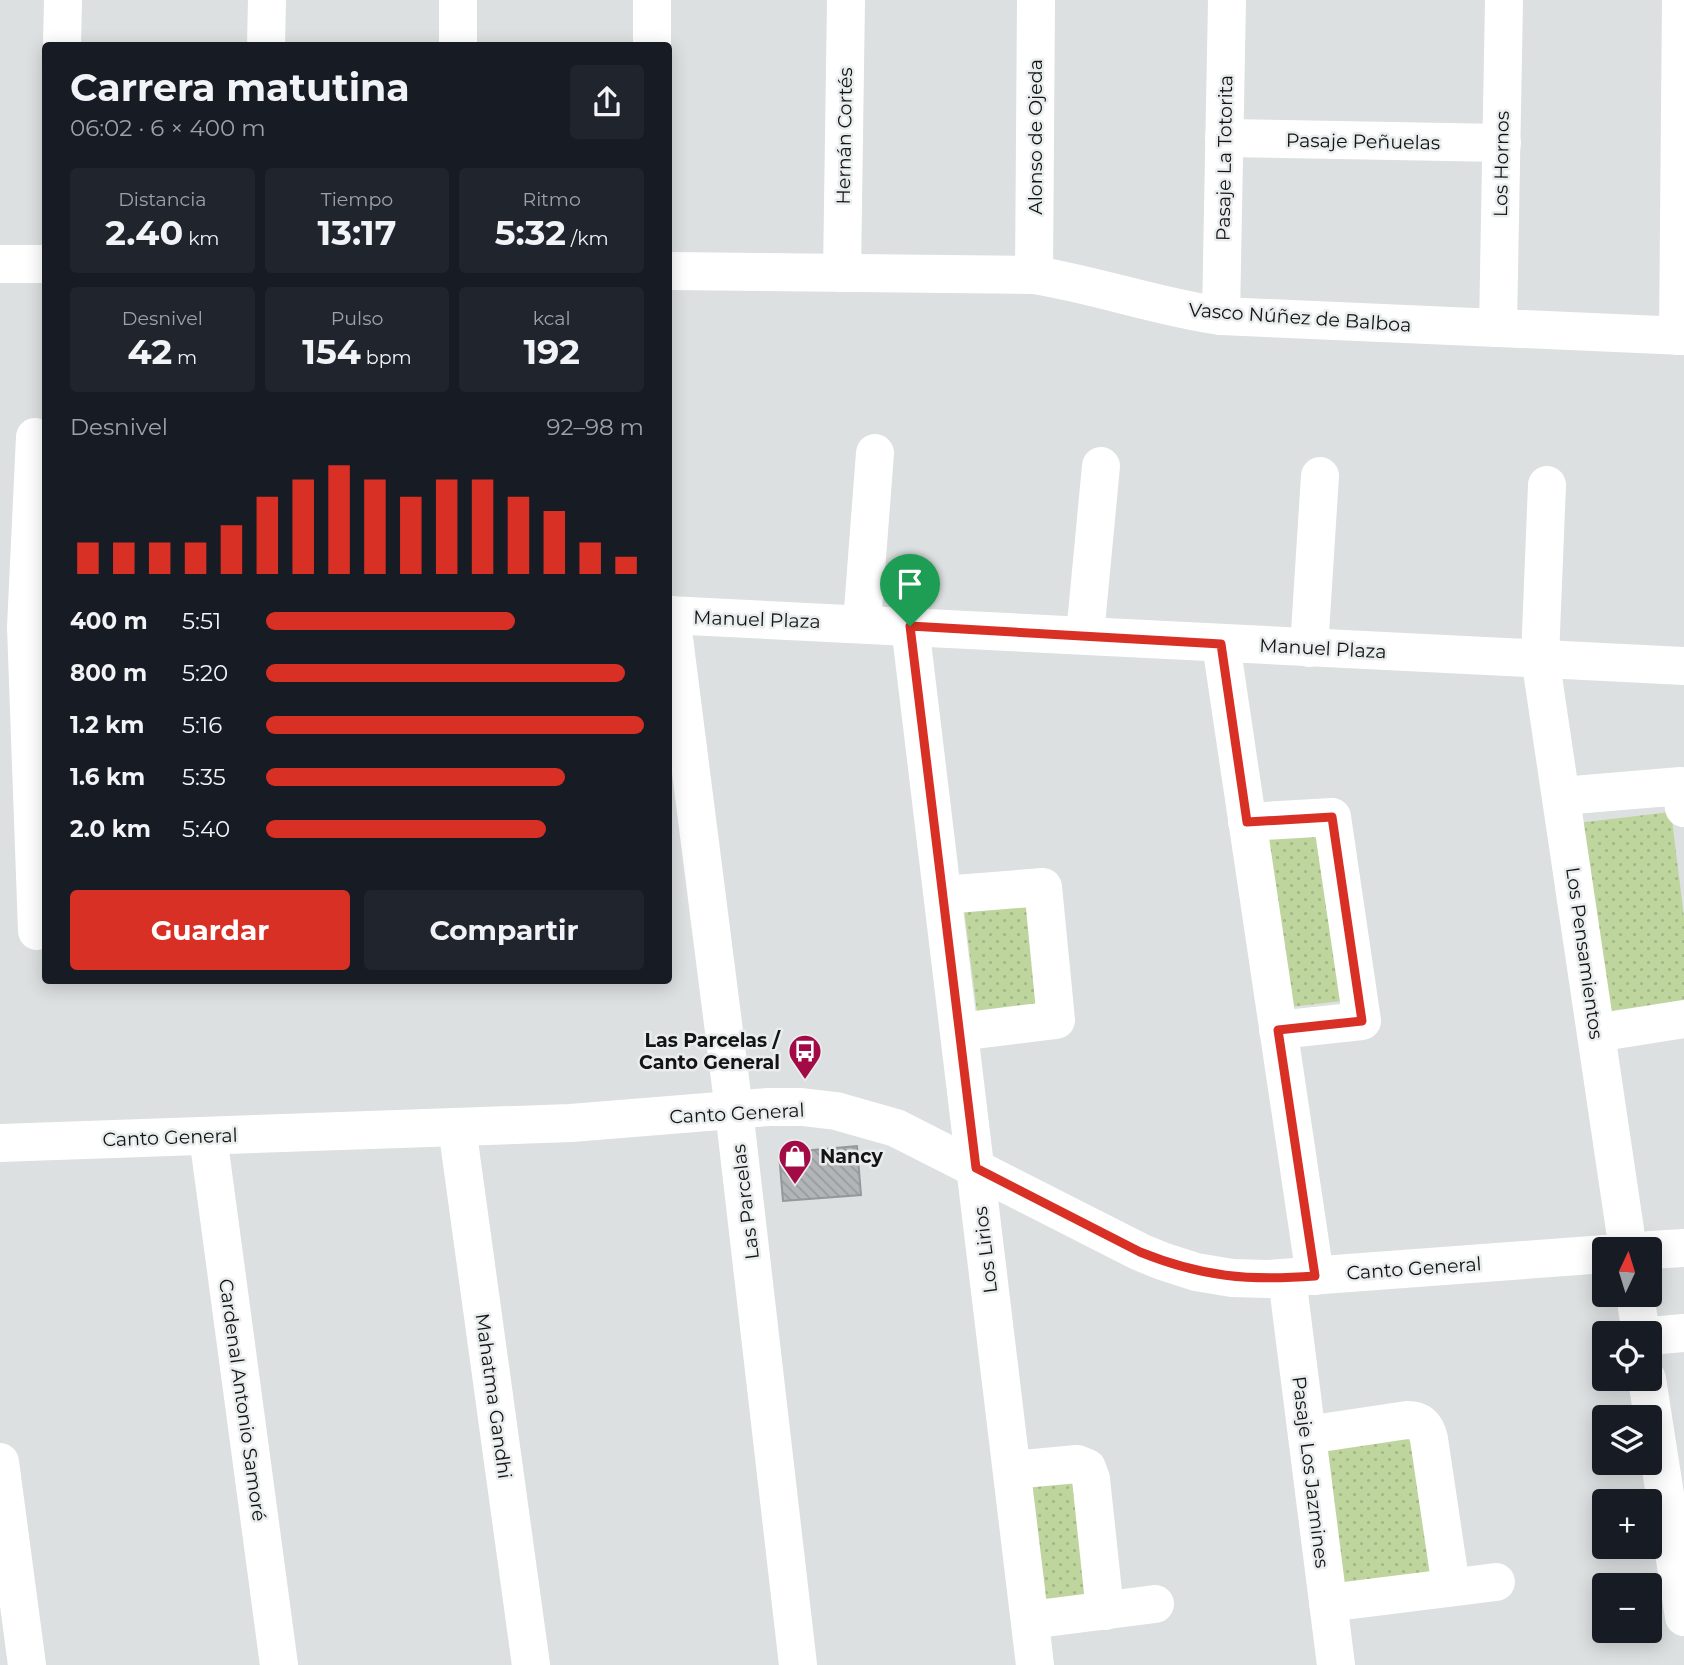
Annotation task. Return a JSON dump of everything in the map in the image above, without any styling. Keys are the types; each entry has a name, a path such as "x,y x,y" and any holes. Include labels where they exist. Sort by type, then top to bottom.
{"street":[{"path":"62,42 63,0"},
{"path":"266,42 267,0"},
{"path":"458,0 458,42"},
{"path":"652,0 652,42"},
{"name":"Hernán Cortés","path":"842,273 846,0"},
{"name":"Alonso de Ojeda","path":"1034,275 1036,0"},
{"name":"Pasaje La Totorita","path":"1221,316 1227,0"},
{"name":"Los Hornos","path":"1498,328 1504,0"},
{"path":"1681,0 1681,336"},
{"name":"Pasaje Peñuelas","path":"1224,138 1502,143"},
{"path":"0,264 42,264"},
{"name":"Vasco Núñez de Balboa","path":"672,271 1034,275 1079,282 1181,310 1221,316 1681,336"},
{"path":"35,437 24,627 37,931"},
{"path":"862,623 875,453"},
{"path":"1085,635 1101,466"},
{"path":"1309,648 1320,476"},
{"name":"Los Pensamientos","path":"1547,485 1540,657 1626,1237"},
{"name":"Manuel Plaza","path":"672,615 1684,666"},
{"name":"Los Lirios","path":"910,626 1035,1665"},
{"name":"Las Parcelas","path":"672,630 734,1110 798,1665"},
{"name":"Pasaje Los Jazmines","path":"1221,644 1278,1030 1301,1277 1307,1435 1336,1665"},
{"path":"1562,796 1681,786 1684,808"},
{"path":"1247,822 1332,817 1362,1021 1278,1030"},
{"path":"943,895 1043,887 1056,1020 959,1032"},
{"path":"1596,1033 1684,1019"},
{"name":"Canto General","path":"0,1143 570,1123 802,1107 866,1118 896,1128 1140,1252 1196,1272 1232,1278 1301,1277 1592,1255"},
{"name":"Mahatma Gandhi","path":"457,1127 531,1665"},
{"name":"Cardenal Antonio Samoré","path":"208,1136 279,1665"},
{"path":"1662,1249 1684,1248"},
{"path":"1662,1335 1684,1333"},
{"path":"1649,1391 1684,1617"},
{"path":"1307,1435 1407,1420 1421,1423 1427,1430 1429,1439 1451,1587"},
{"path":"0,1462 27,1665"},
{"path":"1012,1470 1077,1464 1087,1468 1091,1479 1105,1611"},
{"path":"1328,1603 1496,1582"},
{"path":"1030,1620 1155,1604"}],"green space":[{"path":"1671,812 1684,917 1684,1002 1600,1012 1577,823"},
{"path":"1319,828 1342,1001 1281,1008 1259,835"},
{"path":"1032,900 1045,1003 977,1012 964,909"},
{"path":"1402,1431 1415,1439 1437,1563 1427,1583 1342,1598 1322,1449"},
{"path":"1074,1472 1094,1593 1045,1603 1030,1477"}],"building":[{"path":"857,1146 861,1195 783,1201 779,1153"}],"place":[{"name":"Las Parcelas / Canto General","path":"805,1081"},
{"name":"Nancy","path":"795,1186"}],"route":[{"path":"910,626 1221,644 1247,822 1332,817 1362,1021 1278,1030 1315,1276 1232,1278 1196,1272 1140,1252 976,1168 910,626"}]}
